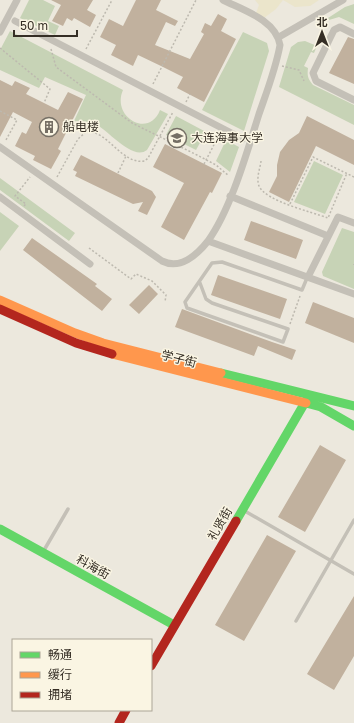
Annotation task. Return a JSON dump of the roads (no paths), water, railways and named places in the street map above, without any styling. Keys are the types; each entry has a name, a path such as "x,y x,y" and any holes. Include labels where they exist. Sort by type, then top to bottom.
{"main road":[{"name":"学子街","path":"0,300 75,333 103,343 323,403 354,406"},
{"name":"学子街","path":"0,309 76,343 108,353 307,398"},
{"name":"礼贤街","path":"152,664 307,398"},
{"name":"学子街","path":"323,403 354,426"},
{"path":"323,403 354,410"},
{"path":"323,403 354,420"},
{"name":"科海街","path":"0,529 174,625"},
{"path":"119,723 125,711"}],"street":[{"path":"0,32 17,0"},
{"path":"0,147 166,263 176,265 185,261 197,252 208,240 230,196 278,56 280,45 279,37 273,27 223,0"},
{"path":"279,37 342,0"},
{"path":"14,21 243,139"},
{"path":"354,34 340,27 336,28 313,73 316,81 354,100"},
{"path":"230,196 328,236"},
{"path":"0,197 90,264"},
{"path":"308,277 338,217 354,223"},
{"path":"208,240 354,294"}],"lane":[{"path":"200,283 206,299 212,303 288,329 283,342 187,308 185,302 200,283 212,263 222,262 302,290 308,277"},
{"path":"43,553 68,509"},
{"path":"242,509 354,574"},
{"path":"296,621 354,520"}],"place":[{"name":"船电楼","path":"49,127"},
{"name":"大连海事大学","path":"177,138"}]}
